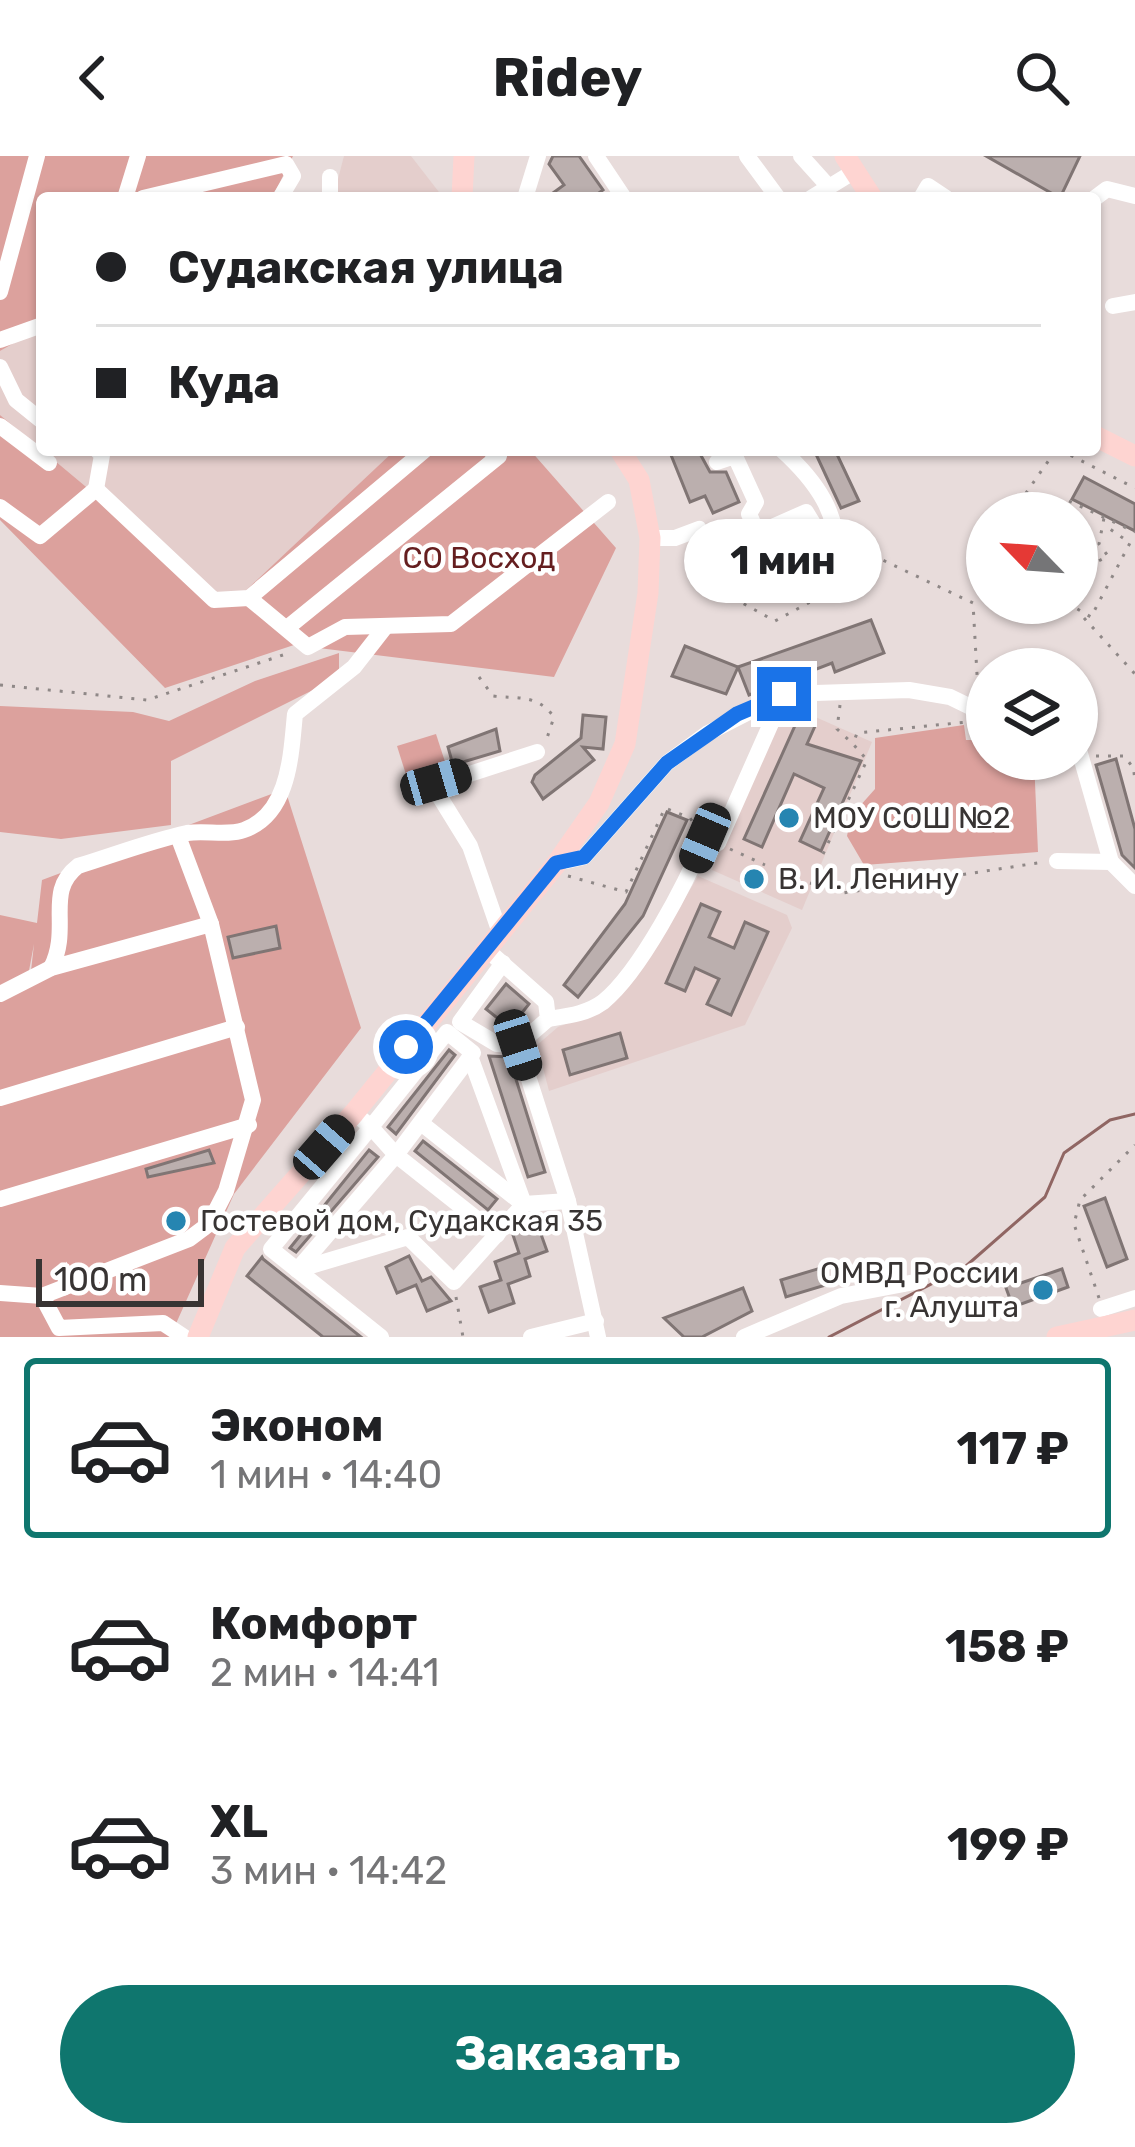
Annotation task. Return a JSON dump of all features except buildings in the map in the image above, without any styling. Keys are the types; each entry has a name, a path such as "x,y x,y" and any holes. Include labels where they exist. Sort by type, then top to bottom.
{"main road":[{"path":"463,192 464,156"},
{"path":"850,164 868,192"},
{"path":"1101,439 1135,456"},
{"path":"198,1337 235,1248 363,1120 494,955 500,929 553,868 599,803 625,744 648,593 650,538 639,479 624,456"},
{"path":"1057,1337 1135,1320"}],"street":[{"path":"0,292 37,156"},
{"path":"127,192 138,156"},
{"path":"527,192 538,156"},
{"path":"596,156 620,192"},
{"path":"747,156 774,192"},
{"path":"801,156 830,187"},
{"path":"168,192 286,164 293,176 284,192"},
{"path":"821,192 850,164"},
{"path":"330,176 330,192"},
{"path":"1101,194 1107,189 1135,196"},
{"path":"1113,306 1135,302"},
{"path":"0,340 36,328"},
{"path":"0,367 16,400 36,416"},
{"path":"0,426 36,453"},
{"path":"40,456 49,463"},
{"path":"0,507 40,536 97,489 102,456"},
{"path":"97,489 214,600 249,598 418,456"},
{"path":"287,628 499,456"},
{"path":"717,462 735,456 744,469 756,502 749,514 780,578 792,581 835,560 835,532 819,489 788,456"},
{"path":"249,598 308,646 345,627 451,625 608,502"},
{"path":"761,532 806,512 817,530 835,532"},
{"path":"650,538 675,538 699,529 727,566 743,567 767,555"},
{"path":"51,968 64,935 58,891 63,877 77,866 178,836 242,831 255,824 277,801 286,780 295,714 354,667 386,626"},
{"path":"553,868 584,857 667,763 737,714 784,694 841,689 921,692 966,711"},
{"path":"548,1019 546,1002 494,955 460,1022 497,1044 518,1045 548,1019 578,1014 604,1001 652,938 711,841 784,694"},
{"path":"500,929 470,846 433,786 536,752"},
{"path":"1089,780 1112,862 1135,886"},
{"path":"0,1293 42,1296 189,1239 209,1224 249,1125 250,1069 212,924 178,836"},
{"path":"1057,861 1112,862"},
{"path":"0,994 51,968 212,924"},
{"path":"0,1099 236,1027"},
{"path":"297,1270 471,1060 473,1053 447,1031 363,1120 271,1249 297,1270 381,1337"},
{"path":"518,1045 568,1201 597,1329 531,1337"},
{"path":"471,1060 524,1204"},
{"path":"363,1120 395,1155 496,1235"},
{"path":"421,1123 524,1204 568,1201"},
{"path":"0,1199 249,1125"},
{"path":"297,1270 408,1237 454,1282 524,1204"},
{"path":"743,1337 842,1296 920,1281"},
{"path":"42,1296 59,1328 163,1323 184,1337"},
{"path":"1106,1325 1135,1298"}],"path":[{"path":"1028,492 1055,456"},
{"path":"1071,456 1135,488"},
{"path":"1098,515 1135,532"},
{"path":"1098,561 1108,556 1099,544 1104,518"},
{"path":"1098,607 1129,552 1130,543 1110,529 1112,522"},
{"path":"835,532 973,603 975,648"},
{"path":"1089,624 1135,674"},
{"path":"0,685 147,700 308,646"},
{"path":"479,677 493,696 533,698 554,717 536,752"},
{"path":"823,854 867,760 837,729 841,689"},
{"path":"853,744 857,733 966,718"},
{"path":"1102,755 1124,756 1134,770 1135,782"},
{"path":"553,868 626,892 665,808 689,818 711,841 765,865"},
{"path":"810,884 843,893 1057,861"},
{"path":"1106,1325 1074,1225 1080,1199 1135,1145"},
{"path":"454,1282 463,1337"}],"shaded area":[{"path":"344,156 411,156 439,192 335,192"},
{"path":"36,330 36,447 0,415 0,351"},
{"path":"46,456 389,456 242,594 212,593"},
{"name":"МОУ СОШ №2","path":"786,704 872,742 802,910 712,870"},
{"path":"698,876 787,915 792,928 745,1025 549,1091 537,1045 558,1027 609,1008 659,943"}],"green space":[{"path":"0,156 293,156 275,192 36,192 36,330 0,351"},
{"name":"СО Восход","path":"0,415 36,445 36,456 49,456 213,593 242,594 389,456 535,456 616,548 554,677 294,645 165,688 0,520"},
{"path":"339,653 339,677 171,761 171,825 61,839 0,832 0,706 133,712 169,721 255,681"},
{"path":"964,725 966,780 1035,780 1038,852 864,865 847,836 851,816 875,789 875,738"},
{"path":"436,734 447,768 408,781 397,746"},
{"path":"285,789 361,1028 234,1194 170,1337 0,1337 0,995 30,980 34,944 28,976 0,990 0,915 37,923 42,880"}],"waterway":[{"path":"829,1337 966,1266 1045,1197 1064,1153 1110,1120 1135,1114"}],"place":[{"name":"МОУ СОШ №2","path":"789,818"},
{"name":"В. И. Ленину","path":"754,879"},
{"name":"Гостевой дом, Судакская 35","path":"176,1221"},
{"name":"ОМВД России г. Алушта","path":"1043,1290"}],"route":[{"path":"406,1047 556,863 584,857 667,763 737,714 784,694"}]}
